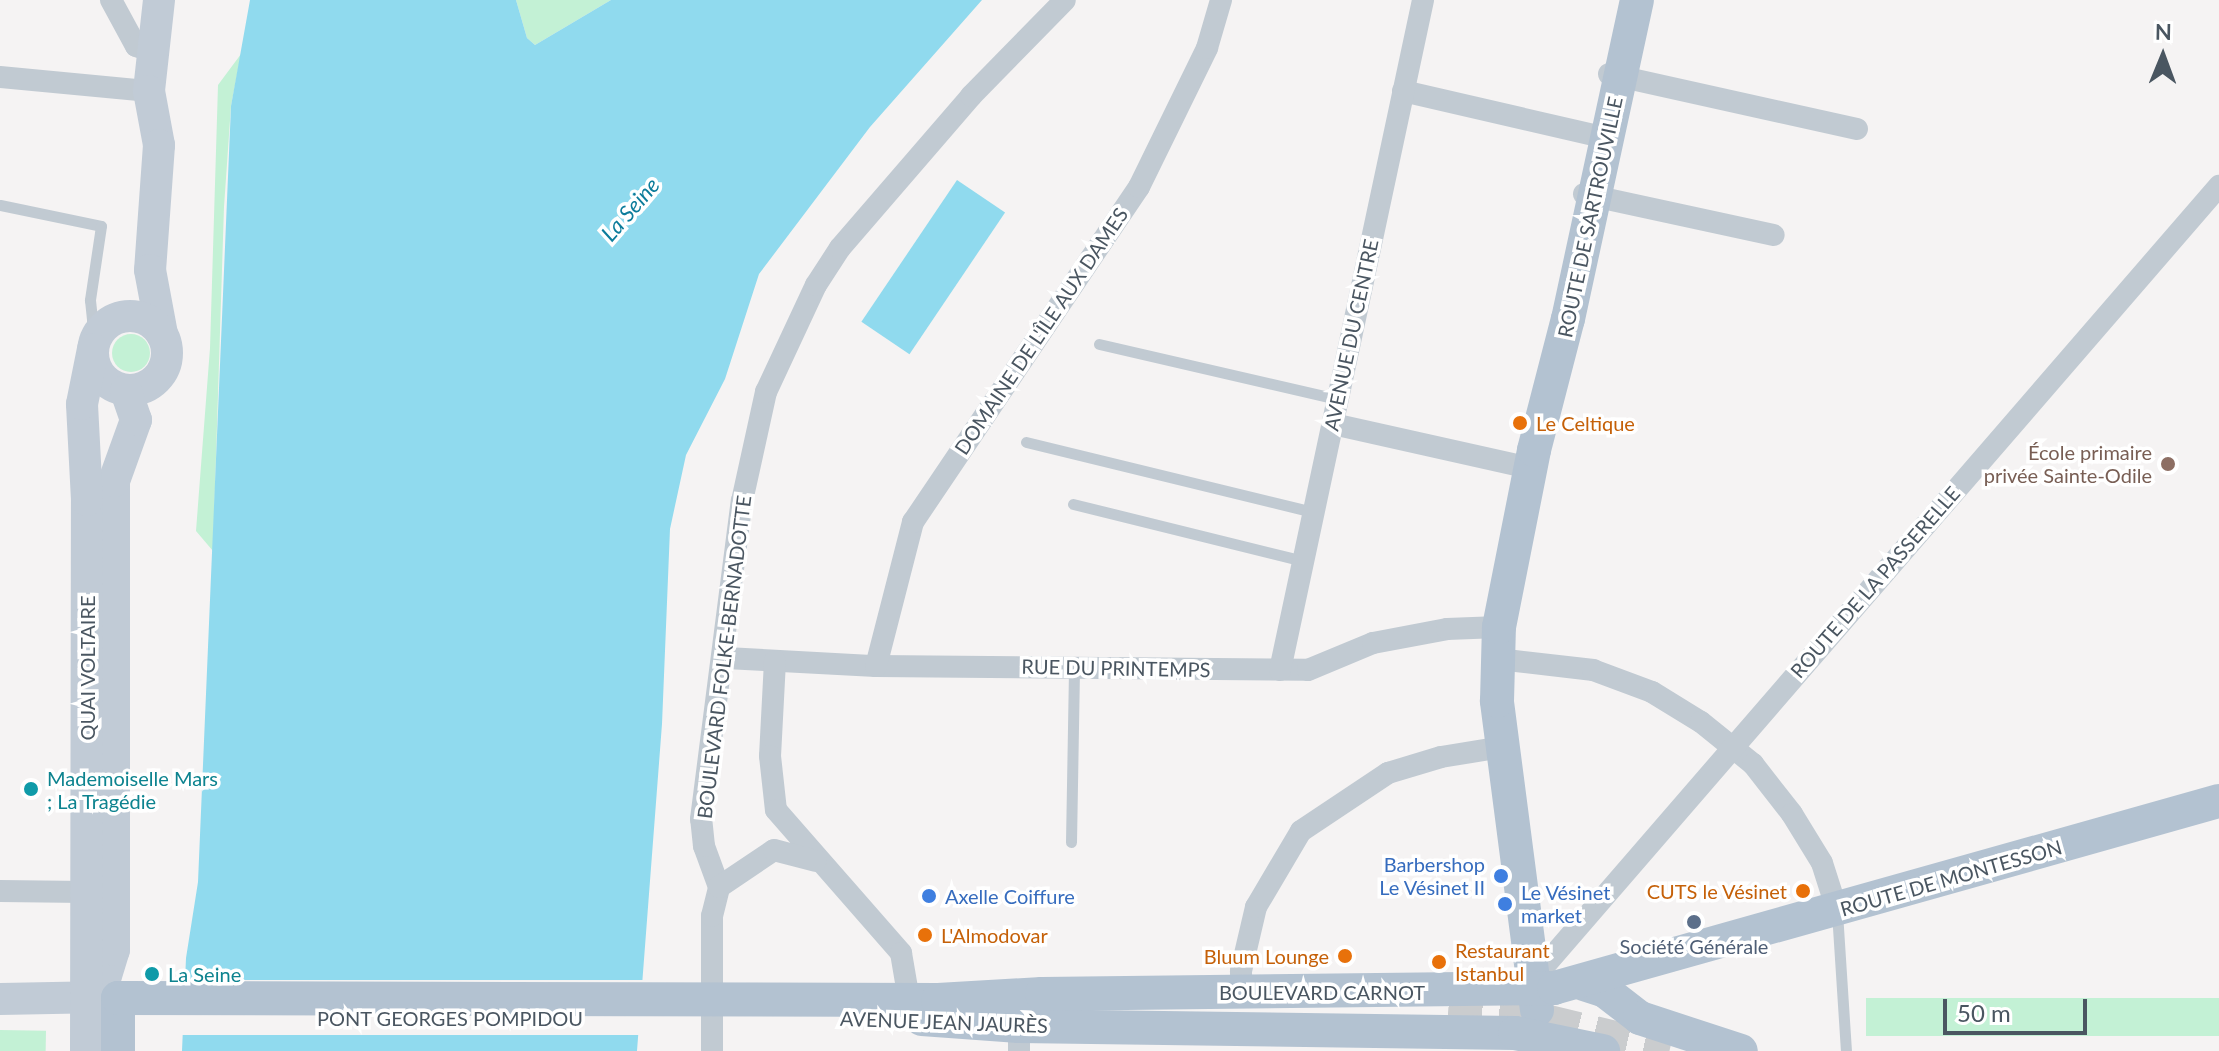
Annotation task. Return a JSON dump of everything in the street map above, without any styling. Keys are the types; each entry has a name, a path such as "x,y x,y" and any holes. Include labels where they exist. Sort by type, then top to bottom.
{"main road":[{"name":"QUAI VOLTAIRE","path":"159,0 149,91 159,145 151,235 151,291 162,334"},
{"name":"ROUTE DE SARTROUVILLE","path":"1569,1047 1533,984 1502,747 1498,643 1530,468 1614,75 1624,0"},
{"name":"ROUTE DE SARTROUVILLE","path":"1614,75 1637,0"},
{"name":"QUAI VOLTAIRE","path":"86,1051 103,1005 86,892 84,384 103,333 132,290 151,235"},
{"path":"83,424 93,400 134,387 167,361 162,334 141,318 103,333 99,375 134,387"},
{"path":"118,1051 103,1005 105,979 114,950 116,507 149,438 134,387"},
{"name":"ROUTE DE MONTESSON","path":"1584,984 1656,957 1684,954 2219,801"},
{"path":"114,950 134,985 160,1007"},
{"path":"1569,1047 1684,954"},
{"name":"BOULEVARD CARNOT","path":"1149,1027 1497,991 1533,984 1584,984"},
{"path":"1569,1047 1584,984 1605,991 1620,1007 1658,1024 1741,1051"},
{"name":"BOULEVARD CARNOT","path":"1147,993 1228,1019 1480,1032 1569,1047"},
{"name":"AVENUE JEAN JAURÈS","path":"740,1009 929,1007 1147,993"},
{"path":"0,999 45,1007"},
{"path":"0,1014 45,1007 103,1005"},
{"name":"PONT GEORGES POMPIDOU","path":"103,1005 740,1009"},
{"path":"929,1007 1228,1019 1448,1013"},
{"name":"AVENUE JEAN JAURÈS","path":"929,1007 1019,1038 1149,1027"},
{"path":"1569,1047 1658,1024"}],"street":[{"path":"111,0 136,46 151,51"},
{"name":"BOULEVARD FOLKE-BERNADOTTE","path":"719,887 704,846 701,819 726,658 742,501 766,392 816,285 886,193 1065,0"},
{"name":"DOMAINE DE L'ÎLE AUX DAMES","path":"876,666 913,522 1139,187 1207,48 1221,0"},
{"name":"AVENUE DU CENTRE","path":"1280,670 1423,0"},
{"path":"1614,75 1857,129"},
{"path":"0,77 149,91"},
{"path":"1403,91 1601,137"},
{"name":"ROUTE DE LA PASSERELLE","path":"1533,984 1731,746 2219,186"},
{"path":"1589,196 1774,235"},
{"path":"1333,424 1530,468"},
{"name":"RUE DU PRINTEMPS","path":"726,658 876,666 1308,670 1373,643 1413,634 1498,643 1623,680 1701,722 1731,746 1773,788 1810,841 1837,910"},
{"path":"712,1051 712,916 719,887 774,850 780,818 770,756 775,661"},
{"path":"1228,1019 1256,907 1301,831 1388,773 1441,757 1502,747"},
{"path":"780,818 901,953 929,1007"},
{"path":"774,850 816,861"},
{"path":"0,891 86,892"}],"lane":[{"path":"0,205 101,226 90,300 92,320 103,333"},
{"path":"1099,344 1338,399"},
{"path":"1026,442 1314,512"},
{"path":"1073,504 1303,561"},
{"path":"1071,842 1074,667"},
{"path":"1837,910 1845,971 1846,1051"}],"green space":[{"path":"516,0 611,0 535,45 527,38"},
{"path":"241,54 231,106 224,207 213,551 196,531 210,348 218,85"},
{"path":"131,334 144,340 150,353 144,366 131,372 118,366 112,353 118,340"},
{"path":"1866,998 2219,998 2219,1036 1866,1036"},
{"path":"0,1030 46,1031 46,1051 0,1051"}],"water":[{"name":"La Seine","path":"250,0 516,0 527,38 535,45 611,0 982,0 870,127 759,274 725,379 686,455 670,529 662,724 637,1051 182,1051 186,958 198,882 231,106"},
{"path":"957,180 1005,212 909,354 861,322"}],"pier":[{"path":"181,980 645,980 645,1035 181,1035"}],"tunnel":[{"path":"1448,1013 1545,1021 1669,1051"}],"place":[{"name":"Le Celtique","path":"1520,423"},
{"name":"École primaire privée Sainte-Odile","path":"2168,464"},
{"name":"Mademoiselle Mars ; La Tragédie","path":"31,789"},
{"name":"Barbershop Le Vésinet II","path":"1501,876"},
{"name":"CUTS le Vésinet","path":"1803,891"},
{"name":"Axelle Coiffure","path":"929,896"},
{"name":"Le Vésinet market","path":"1505,904"},
{"name":"Société Générale","path":"1694,922"},
{"name":"L'Almodovar","path":"925,935"},
{"name":"Bluum Lounge","path":"1345,956"},
{"name":"Restaurant Istanbul","path":"1439,962"},
{"name":"La Seine","path":"152,974"}]}
